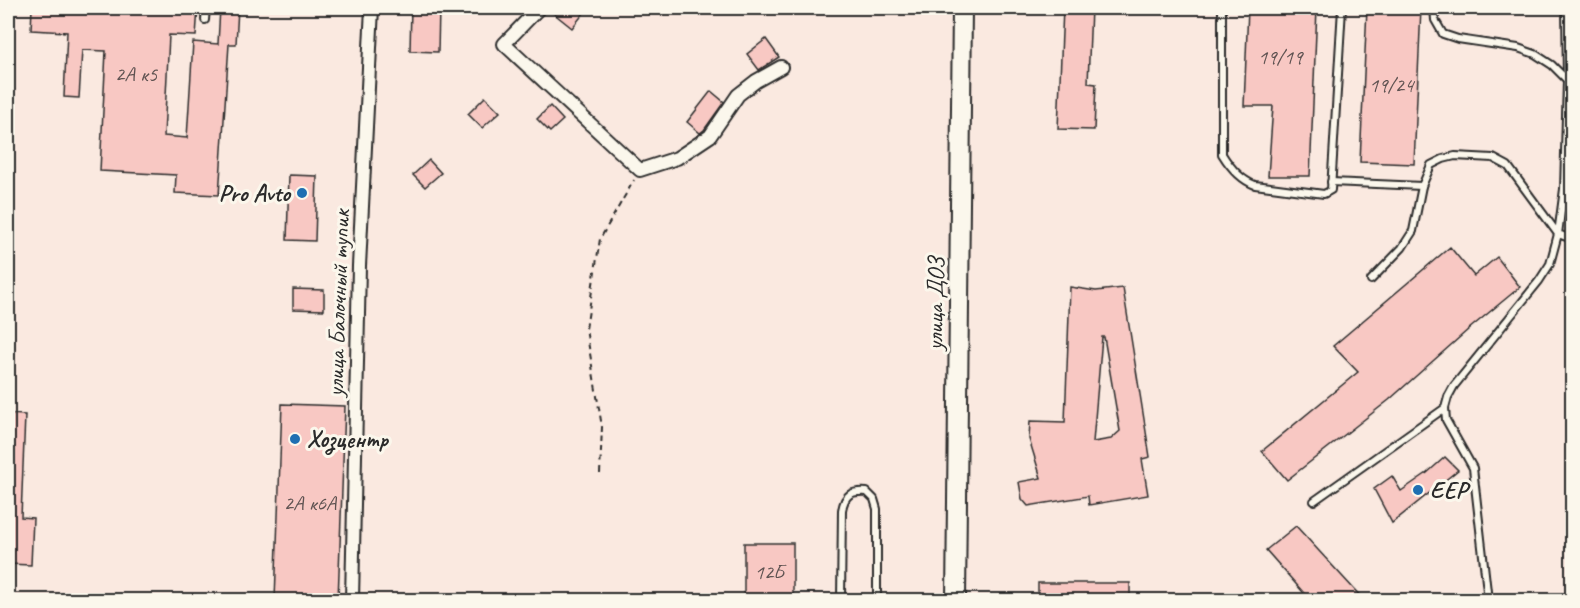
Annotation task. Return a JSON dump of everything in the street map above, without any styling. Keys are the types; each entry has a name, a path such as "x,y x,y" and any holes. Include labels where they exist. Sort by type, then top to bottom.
{"main road":[{"name":"улица ДОЗ","path":"956,600 962,8"}],"street":[{"name":"улица Балочный тупик","path":"352,600 359,266 372,8"},
{"path":"539,8 504,44 640,170 677,158 710,136 738,95 756,81 781,68"}],"lane":[{"path":"205,20 206,8"},
{"path":"1222,8 1222,154 1228,164 1247,182 1324,194 1331,190 1342,8"},
{"path":"1434,8 1434,20 1443,34 1458,39 1518,48 1535,54 1552,65 1567,80"},
{"path":"1488,600 1473,468 1446,420 1445,408 1454,386 1539,281 1550,264 1558,234 1564,189 1566,8"},
{"path":"1371,279 1402,248 1413,231 1422,186 1431,165 1455,156 1493,158 1508,166 1558,234 1572,239"},
{"path":"1331,182 1422,186"},
{"path":"1314,501 1445,408"},
{"path":"841,600 842,510 848,495 855,491 867,492 874,499 877,508 877,600"}],"path":[{"path":"600,474 602,427 586,329 600,239 640,170"}],"building":[{"path":"32,8 198,8 196,36 169,35 164,136 187,138 193,42 218,44 220,8 238,8 236,44 229,44 219,195 175,193 176,175 100,171 106,51 82,50 79,98 64,97 67,32 31,30"},
{"path":"411,8 439,8 438,52 410,51"},
{"path":"547,8 588,8 572,28"},
{"path":"1063,8 1091,8 1088,83 1096,84 1094,130 1058,129"},
{"path":"1248,8 1317,8 1310,176 1268,176 1273,106 1244,106"},
{"path":"1367,8 1421,8 1414,164 1360,162"},
{"path":"766,39 779,57 759,70 747,54"},
{"path":"711,91 724,102 700,133 687,122"},
{"path":"485,97 500,112 482,128 468,114"},
{"path":"550,106 563,120 550,132 537,119"},
{"path":"429,160 441,173 425,187 413,175"},
{"path":"289,175 317,176 315,241 287,240"},
{"path":"1450,247 1474,276 1497,257 1520,287 1389,400 1287,480 1262,451 1358,372 1333,346"},
{"path":"1070,287 1096,291 1123,288 1150,457 1142,459 1148,495 1089,505 1088,496 1028,506 1022,499 1019,482 1041,478 1029,439 1030,421 1065,422","holes":["1102,337 1104,337 1120,431 1111,439 1093,442"]},
{"path":"293,289 324,290 324,310 293,309"},
{"path":"282,404 345,406 338,600 275,600"},
{"path":"8,414 25,415 21,517 33,518 31,565 8,564"},
{"name":"EEP","path":"1445,457 1458,470 1392,523 1374,489 1392,476 1401,491"},
{"path":"1296,526 1364,600 1310,600 1266,550"},
{"path":"744,543 793,543 793,600 744,600"},
{"path":"1038,583 1130,583 1130,600 1038,600"}],"place":[{"name":"Pro Аvto","path":"302,193"},
{"name":"Хозцентр","path":"295,439"},
{"name":"EEP","path":"1418,490"}]}
